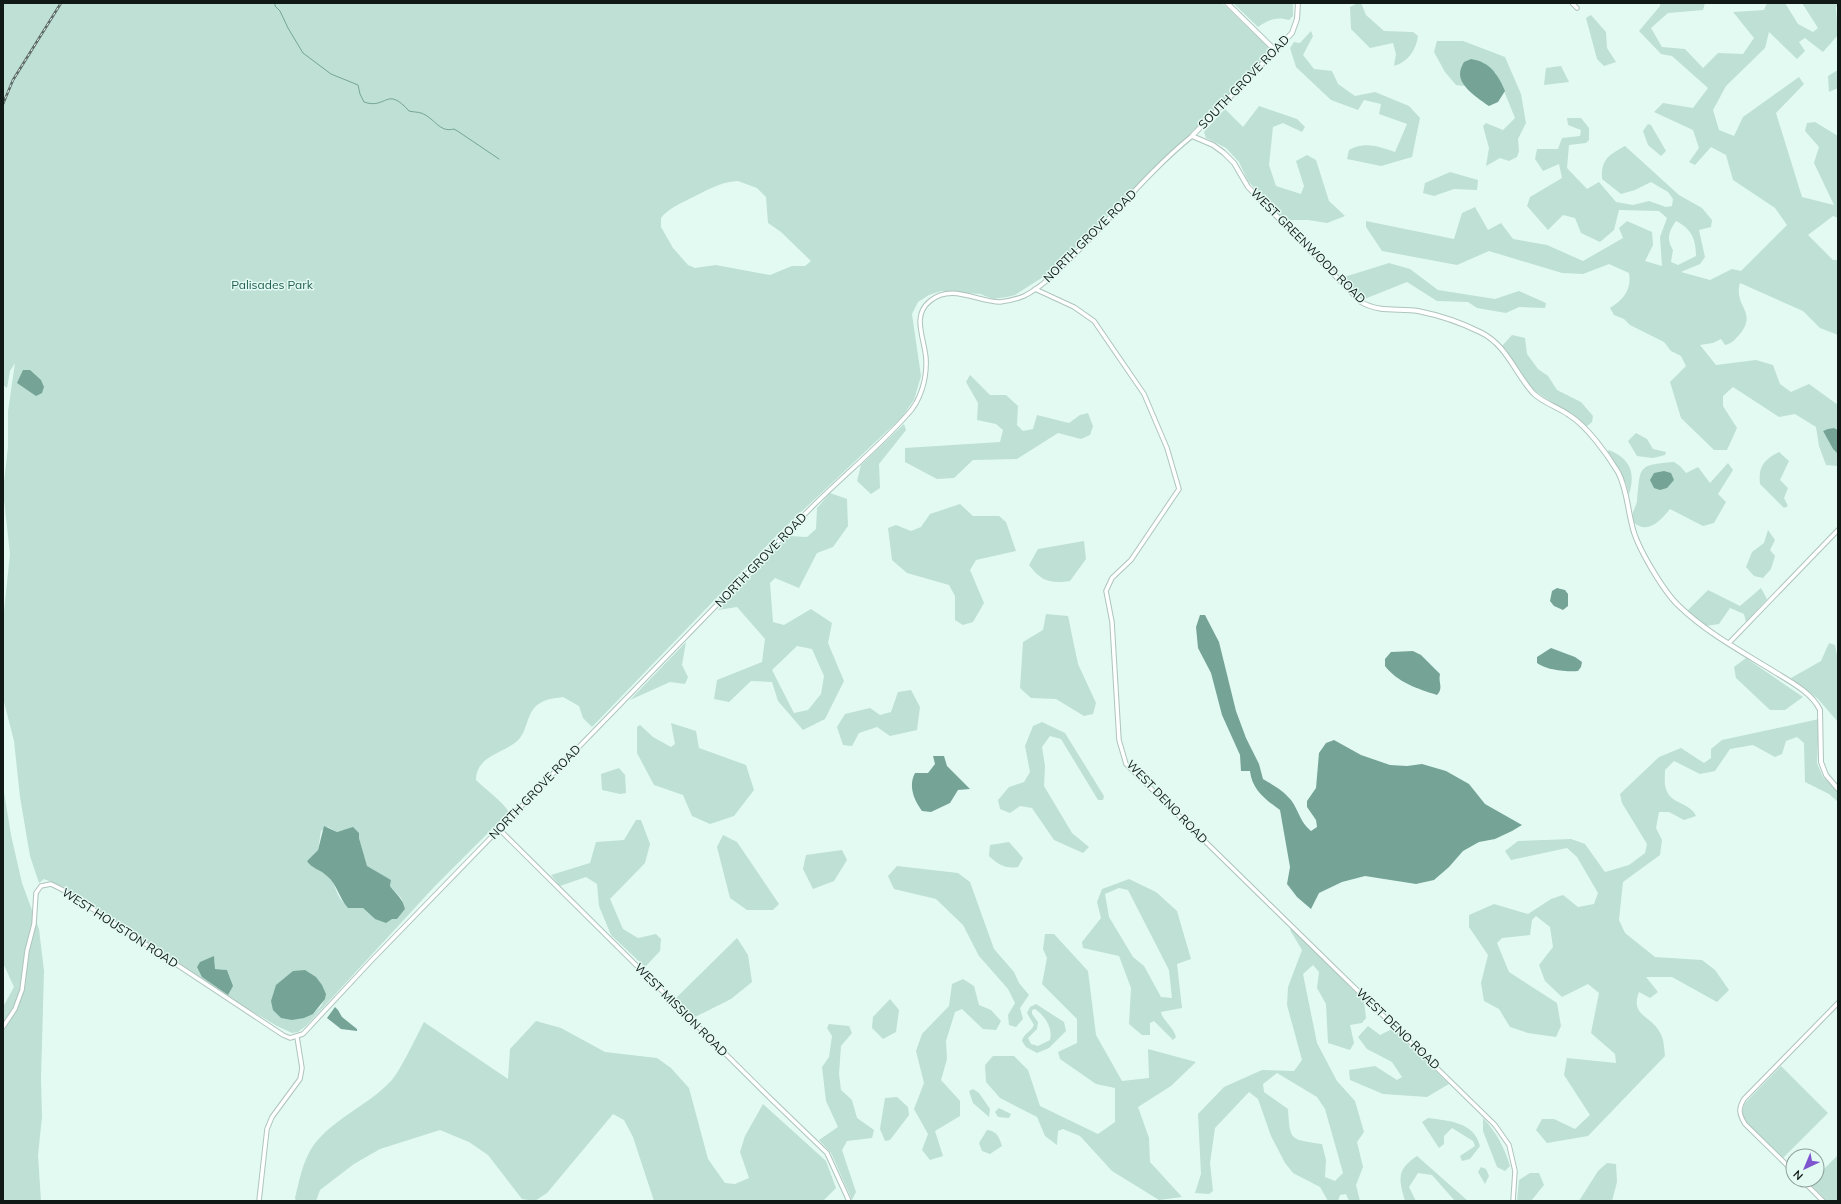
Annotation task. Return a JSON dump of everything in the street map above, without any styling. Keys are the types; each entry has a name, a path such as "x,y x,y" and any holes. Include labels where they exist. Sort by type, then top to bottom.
{"street":[{"path":"1227,3 1276,50"},
{"name":"SOUTH GROVE ROAD","path":"1192,136 1292,33 1298,3"},
{"path":"1572,3 1577,8"},
{"name":"NORTH GROVE ROAD","path":"297,1037 303,1034 499,829 809,510 915,407 925,377 927,361 920,329 920,317 923,307 932,299 951,294 962,294 1001,302 1022,296 1035,289 1052,276 1161,163 1192,136"},
{"name":"WEST GREENWOOD ROAD","path":"1192,136 1213,145 1224,153 1234,163 1248,187 1361,302 1370,307 1381,310 1418,311 1481,332 1496,343 1534,394 1570,415 1588,433 1617,472 1626,490 1634,532 1662,586 1675,602 1691,618 1791,682 1817,703 1820,710 1821,762 1826,775 1838,789"},
{"name":"WEST DENO ROAD","path":"1035,289 1074,307 1094,321 1144,394 1167,448 1180,489 1131,560 1112,578 1106,591 1112,622 1119,740 1126,764 1495,1125 1509,1145 1515,1171 1513,1201"},
{"path":"1729,643 1838,530"},
{"name":"WEST MISSION ROAD","path":"499,829 827,1153 849,1201"},
{"name":"WEST HOUSTON ROAD","path":"3,1027 15,1009 22,990 27,951 34,924 36,893 41,886 49,884 67,892 283,1035 290,1038 297,1037"},
{"path":"1785,1163 1745,1124 1740,1116 1739,1108 1744,1099 1838,1003"},
{"path":"259,1201 267,1129 272,1116 300,1079 302,1068 297,1037"},
{"path":"1810,1188 1823,1201"}],"green space":[{"name":"Palisades Park","path":"3,3 1222,3 1268,47 1266,57 1214,111 1151,171 1051,272 1015,295 1007,297 993,299 980,294 941,291 929,295 918,302 912,314 921,376 914,400 902,417 781,531 592,727 583,718 579,706 563,697 546,700 533,710 520,738 510,746 490,757 480,766 477,772 476,780 498,799 509,812 435,886 306,1026 298,1032 292,1033 277,1026 228,997 68,889 44,879 39,883 30,856 20,797 14,741 3,698 3,621 10,554 3,491 8,447 8,411 15,363 10,371 7,388 3,385","holes":["738,181 757,188 766,197 768,223 781,232 811,261 805,266 792,266 770,275 716,265 695,268 688,265 673,248 661,227 661,218 670,209 677,205 713,187","328,827 337,832 343,830 359,833 367,867 391,880 390,886 401,898 405,909 397,919 375,919 363,908 358,908 345,903 339,897 333,882 325,874 309,864 307,861 318,850 321,831","215,961 215,969 227,970 231,980 200,962","316,977 326,994 322,1005 313,1014 285,979"]},
{"path":"1233,3 1293,3 1293,16 1289,20 1280,18 1273,19 1258,27"},
{"path":"1361,3 1366,15 1384,31 1413,32 1418,36 1413,51 1403,62 1394,66 1396,54 1393,43 1370,48 1351,29 1350,7"},
{"path":"1660,3 1705,3 1703,10 1668,13 1651,28 1662,47 1685,49 1703,68 1718,53 1743,54 1754,38 1733,12 1764,10 1767,3 1785,3 1798,24 1813,32 1818,28 1802,3 1838,3 1836,8 1838,35 1823,52 1805,38 1799,42 1805,51 1797,59 1769,32 1765,48 1726,86 1713,110 1719,130 1734,136 1743,117 1799,77 1804,84 1776,113 1802,197 1834,205 1814,163 1819,147 1805,131 1807,123 1815,122 1838,136 1838,218 1833,216 1808,235 1833,260 1838,260 1838,335 1820,328 1803,311 1740,283 1740,298 1747,320 1740,334 1732,342 1725,345 1721,339 1713,343 1700,345 1716,365 1756,360 1773,365 1780,384 1791,392 1809,384 1838,405 1838,430 1834,428 1823,431 1833,449 1838,454 1838,466 1826,465 1819,446 1816,427 1795,414 1779,417 1733,387 1723,396 1723,406 1737,428 1727,450 1714,450 1681,418 1670,382 1686,366 1681,356 1671,351 1664,342 1630,325 1624,319 1614,315 1610,308 1619,302 1626,294 1630,279 1629,273 1609,264 1583,274 1562,273 1489,251 1457,265 1382,251 1366,227 1366,221 1454,239 1462,213 1475,207 1488,230 1501,223 1513,239 1547,245 1583,261 1623,238 1619,228 1627,221 1652,232 1653,245 1645,261 1662,266 1660,237 1667,218 1659,211 1619,210 1614,230 1600,242 1581,233 1575,218 1563,215 1548,230 1527,206 1530,197 1562,178 1559,164 1543,171 1535,159 1537,149 1558,149 1562,138 1580,136 1581,130 1568,125 1567,118 1581,118 1589,128 1589,140 1586,143 1569,145 1567,168 1587,189 1599,182 1616,202 1633,205 1649,201 1666,207 1672,206 1673,199 1668,192 1651,182 1635,190 1621,194 1602,179 1603,167 1607,158 1625,146 1679,195 1702,208 1712,220 1711,227 1699,230 1705,257 1700,264 1681,272 1710,280 1732,269 1741,271 1787,225 1775,208 1733,180 1726,155 1711,147 1695,165 1689,162 1699,148 1693,130 1654,112 1663,103 1693,108 1708,88 1672,56 1661,54 1639,31 1660,6","holes":["1676,221 1689,231 1694,240 1696,256 1678,265 1671,262 1673,250 1669,235"]},
{"path":"1591,15 1606,32 1607,48 1616,62 1604,66 1597,59 1586,18"},
{"path":"1311,31 1313,36 1303,55 1314,69 1332,71 1338,84 1355,96 1375,92 1409,106 1420,118 1412,157 1381,166 1347,159 1349,150 1355,147 1367,145 1395,152 1407,124 1379,114 1381,104 1364,100 1358,110 1331,100 1296,67 1290,48 1294,42 1300,43"},
{"path":"1437,41 1463,41 1505,57 1521,94 1526,123 1518,139 1519,151 1517,157 1509,161 1500,158 1486,166 1489,148 1483,126 1486,123 1503,130 1515,118 1495,72 1460,75 1465,86 1456,85 1445,72 1434,52"},
{"path":"1561,66 1569,82 1544,85 1546,68"},
{"path":"1838,70 1838,88 1829,92 1828,76"},
{"path":"1259,106 1297,119 1305,127 1302,132 1283,123 1273,127 1269,165 1276,186 1301,194 1304,186 1296,161 1307,155 1316,160 1329,201 1345,216 1327,223 1308,220 1284,220 1248,181 1239,162 1226,148 1206,138 1204,132 1225,109 1243,127"},
{"path":"1648,124 1651,125 1666,151 1661,156 1648,145 1643,131"},
{"path":"1450,172 1478,180 1477,190 1454,189 1434,196 1423,193 1425,183"},
{"path":"1389,263 1410,269 1438,290 1495,299 1519,291 1546,303 1545,308 1519,307 1506,313 1477,308 1468,302 1437,301 1407,282 1362,300 1341,278"},
{"path":"1512,335 1525,338 1527,354 1538,369 1548,376 1557,390 1581,402 1593,416 1592,422 1586,427 1575,417 1538,393 1528,384 1518,372 1502,346"},
{"path":"970,375 990,395 1006,395 1018,406 1017,425 1023,431 1033,429 1037,415 1069,423 1080,415 1088,413 1093,426 1090,435 1081,439 1058,433 1017,459 973,460 954,478 937,479 905,462 905,448 1000,442 1003,430 996,424 977,420 978,403 966,382"},
{"path":"904,424 906,430 879,464 880,488 871,494 857,481 861,465"},
{"path":"1636,433 1647,439 1653,449 1666,452 1665,455 1653,458 1637,456 1628,441"},
{"path":"1609,450 1622,458 1630,467 1632,480 1629,495 1626,483 1606,453"},
{"path":"1779,452 1789,461 1780,480 1788,488 1784,498 1788,506 1784,508 1760,484 1760,473 1763,464"},
{"path":"1674,462 1686,473 1698,467 1710,483 1728,463 1733,470 1718,494 1726,502 1714,523 1703,526 1670,509 1658,522 1653,525 1649,527 1638,526 1633,522 1633,513 1637,501 1640,475 1647,467 1662,463"},
{"path":"830,493 847,499 848,526 833,547 817,553 799,588 775,578 770,583 773,622 784,625 811,609 832,623 828,643 844,681 825,719 803,730 778,701 772,682 751,681 729,702 714,699 717,680 762,662 765,639 737,607 718,610 789,536 807,537 816,529 817,508","holes":["797,646 812,649 824,676 821,694 808,710 794,713 772,670"]},
{"path":"960,504 973,516 999,516 1006,522 1016,551 976,560 970,570 984,603 973,622 963,625 955,620 955,596 949,585 907,573 892,560 888,528 896,525 911,531 921,527 930,514"},
{"path":"1768,530 1775,540 1770,550 1775,556 1771,569 1763,578 1754,576 1746,567 1752,552 1764,543"},
{"path":"1084,541 1086,559 1070,581 1057,582 1046,580 1038,575 1029,565 1038,549"},
{"path":"1761,588 1767,599 1746,622 1744,614 1730,608 1719,624 1706,626 1687,611 1708,590 1740,606"},
{"path":"1046,614 1068,616 1078,664 1096,703 1093,714 1084,716 1056,699 1031,698 1020,688 1023,642 1043,630"},
{"path":"686,642 682,665 688,677 685,684 670,682 630,700"},
{"path":"1829,643 1835,645 1838,660 1838,722 1818,699 1791,678 1821,661"},
{"path":"1746,658 1803,697 1785,710 1770,710 1736,678 1734,667"},
{"path":"911,690 920,707 917,730 890,736 877,727 859,733 852,746 843,745 837,727 845,714 870,708 880,715 891,712 898,692"},
{"path":"1819,719 1817,763 1823,777 1838,791 1838,802 1829,794 1805,782 1804,743 1797,737 1786,741 1782,754 1775,757 1753,745 1730,749 1715,771 1700,774 1674,761 1665,770 1665,784 1668,794 1676,801 1693,811 1696,816 1684,820 1669,812 1659,812 1656,828 1662,840 1660,855 1623,882 1619,920 1625,933 1655,957 1702,960 1715,970 1729,990 1717,1002 1672,977 1646,977 1658,992 1650,998 1639,992 1637,1006 1639,1011 1661,1034 1664,1043 1665,1056 1588,1136 1547,1143 1536,1130 1542,1119 1554,1119 1575,1129 1590,1115 1564,1075 1567,1058 1616,1063 1615,1054 1591,1033 1599,993 1588,984 1562,997 1545,981 1539,965 1553,947 1550,927 1536,916 1532,920 1530,935 1502,938 1497,943 1509,972 1557,1003 1561,1026 1556,1037 1528,1033 1510,1027 1499,1009 1484,1001 1481,983 1488,955 1469,927 1469,915 1494,904 1528,914 1551,899 1563,895 1578,907 1594,904 1598,893 1577,857 1567,848 1511,860 1505,851 1518,841 1571,839 1585,844 1605,872 1629,865 1645,853 1647,844 1622,803 1620,794 1659,757 1681,748 1704,763 1711,758 1711,749 1722,740"},
{"path":"1042,722 1065,733 1104,796 1103,800 1098,800 1061,739 1050,736 1042,747 1045,766 1044,786 1072,833 1089,847 1083,853 1054,840 1032,808 1020,806 1010,813 1000,809 998,800 1009,787 1024,782 1030,772 1025,746 1033,726"},
{"path":"671,723 696,731 699,748 746,765 754,790 734,816 710,824 692,816 683,795 654,785 637,753 637,727 640,725 653,737 671,747 675,744"},
{"path":"619,768 625,775 626,793 620,794 602,790 601,774"},
{"path":"3,786 11,835 22,883 39,929 44,971 41,1078 42,1117 38,1155 41,1201 3,1201 3,1007 14,987 3,963"},
{"path":"636,820 641,820 650,844 645,863 610,899 623,929 638,938 656,934 661,939 660,951 645,967 611,935 599,906 597,884 586,877 560,886 551,875 590,863 596,842 624,840"},
{"path":"723,835 737,842 779,904 773,910 747,910 730,898 717,847"},
{"path":"1009,842 1023,858 1018,867 1002,866 989,856 990,845"},
{"path":"842,850 847,860 834,881 813,889 803,869 806,855"},
{"path":"897,866 958,873 970,882 994,949 1014,972 1019,983 1029,995 1020,1008 1023,1019 1016,1027 1009,1025 1008,1015 1015,1003 1008,989 979,956 963,925 936,899 894,889 888,876"},
{"path":"1129,879 1156,892 1177,911 1191,959 1177,964 1182,1008 1161,1012 1163,1018 1175,1033 1176,1037 1173,1040 1154,1021 1150,1023 1150,1035 1142,1035 1129,1024 1131,988 1119,956 1083,948 1082,942 1101,918 1097,902 1102,889","holes":["1119,888 1128,890 1169,970 1172,998 1161,997 1144,966 1133,957 1109,917 1105,894"]},
{"path":"1292,928 1364,1001 1366,1018 1362,1023 1350,1025 1354,1043 1350,1050 1328,1043 1326,1004 1317,988 1319,972 1313,965 1303,974 1317,1043 1337,1081 1355,1101 1364,1132 1357,1142 1363,1167 1356,1185 1360,1201 1349,1201 1346,1194 1340,1195 1338,1201 1328,1201 1320,1187 1293,1173 1285,1163 1271,1136 1258,1099 1249,1092 1215,1128 1210,1163 1213,1191 1209,1194 1195,1193 1201,1174 1198,1114 1224,1087 1262,1070 1294,1071 1302,1060 1287,1005 1288,987 1302,950 1290,930","holes":["1277,1073 1317,1097 1325,1109 1343,1173 1335,1181 1325,1177 1326,1160 1322,1144 1303,1141 1294,1137 1291,1133 1288,1109 1264,1092 1263,1084"]},
{"path":"1045,934 1054,934 1088,971 1096,1035 1122,1081 1149,1078 1148,1049 1196,1062 1171,1086 1138,1107 1149,1138 1150,1162 1182,1197 1159,1200 1112,1171 1080,1136 1063,1129 1058,1131 1057,1145 1045,1136 1037,1117 1000,1098 986,1082 985,1065 993,1056 1014,1056 1028,1070 1040,1106 1098,1134 1115,1122 1115,1088 1096,1084 1060,1059 1058,1052 1077,1043 1077,1019 1042,984 1047,958 1043,949"},
{"path":"737,938 748,955 752,982 731,999 695,1017 676,998"},
{"path":"963,979 974,986 979,1005 991,1010 1001,1021 996,1030 983,1029 962,1009 955,1012 946,1041 947,1059 941,1080 960,1101 960,1116 935,1131 943,1156 930,1160 922,1150 928,1134 914,1109 924,1083 916,1051 922,1034 949,1006 952,984"},
{"path":"890,999 899,1010 896,1032 883,1039 872,1028 873,1017"},
{"path":"1036,1004 1064,1022 1066,1031 1049,1048 1037,1053 1026,1047 1022,1041 1024,1036 1034,1025 1027,1013 1030,1007","holes":["1035,1009 1045,1019 1051,1036 1050,1040 1038,1046 1031,1044 1028,1038 1037,1029 1038,1022 1032,1014 1032,1010"]},
{"path":"536,1021 561,1028 605,1052 657,1058 671,1068 689,1088 708,1159 725,1183 735,1184 749,1178 740,1152 745,1136 763,1104 826,1161 836,1188 823,1201 654,1201 633,1137 624,1120 613,1114 547,1193 535,1201 522,1199 488,1155 469,1142 440,1130 380,1149 354,1164 320,1190 316,1201 296,1201 295,1198 307,1156 317,1141 326,1131 382,1090 391,1081 404,1061 424,1022 508,1079 510,1049"},
{"path":"829,1024 849,1026 852,1033 841,1046 839,1074 841,1090 852,1100 857,1118 874,1130 872,1138 847,1141 842,1150 856,1192 852,1200 831,1153 819,1140 838,1127 826,1101 822,1067 829,1057 832,1036 827,1028"},
{"path":"1368,1026 1380,1035 1392,1029 1449,1084 1427,1097 1383,1094 1350,1080 1349,1070 1375,1066 1397,1080 1402,1077 1392,1062 1367,1049 1358,1037"},
{"path":"1781,1066 1828,1113 1793,1148 1785,1148 1785,1156 1783,1158 1746,1122 1743,1107"},
{"path":"973,1089 979,1093 990,1109 989,1117 973,1103 969,1091"},
{"path":"897,1097 908,1107 909,1115 890,1140 885,1141 880,1129 885,1098"},
{"path":"999,1108 1011,1114 1009,1118 998,1117 995,1112"},
{"path":"1428,1118 1445,1120 1467,1127 1477,1138 1480,1146 1470,1159 1462,1161 1460,1156 1475,1146 1473,1141 1452,1128 1444,1136 1444,1144 1439,1148 1422,1122"},
{"path":"1483,1118 1500,1140 1510,1166 1505,1171 1497,1167 1483,1131"},
{"path":"987,1130 997,1135 1002,1146 990,1154 982,1151 979,1143"},
{"path":"1838,1155 1838,1201 1827,1201 1814,1188 1825,1188 1825,1168"},
{"path":"1417,1156 1468,1201 1455,1201 1432,1175 1418,1173 1409,1187 1416,1201 1405,1201 1401,1187 1402,1171 1410,1161"},
{"path":"1607,1163 1616,1164 1617,1182 1612,1201 1579,1201 1598,1171"},
{"path":"1481,1167 1486,1169 1489,1176 1485,1184 1478,1172"},
{"path":"1530,1173 1539,1173 1544,1185 1531,1201 1517,1201 1519,1180"}],"shaded area":[{"path":"1471,59 1488,66 1496,74 1505,91 1498,102 1489,106 1480,100 1463,84 1460,74 1461,69 1464,62"},
{"path":"23,370 30,370 41,380 44,387 42,393 36,396 17,383"},
{"path":"1834,428 1838,430 1838,454 1833,449 1823,431"},
{"path":"1664,471 1671,473 1674,480 1667,488 1660,490 1654,488 1650,480 1654,473"},
{"path":"1557,588 1565,590 1568,594 1568,606 1563,610 1554,606 1550,601 1552,591"},
{"path":"1200,615 1205,615 1219,642 1236,711 1246,738 1259,764 1263,779 1288,796 1294,804 1304,824 1311,831 1317,827 1316,820 1307,807 1307,801 1316,788 1319,753 1326,743 1334,740 1361,755 1390,765 1407,766 1422,764 1446,771 1469,784 1485,804 1522,825 1495,839 1479,842 1463,851 1449,867 1434,880 1416,884 1365,876 1342,882 1319,893 1311,909 1297,897 1287,884 1290,867 1280,810 1260,794 1251,778 1250,771 1241,771 1240,755 1222,715 1211,673 1198,648 1196,627"},
{"path":"1551,648 1575,657 1582,662 1581,667 1578,671 1563,671 1551,669 1537,663 1537,657"},
{"path":"1413,651 1421,655 1440,674 1440,690 1437,695 1402,681 1385,666 1385,659 1391,652"},
{"path":"933,756 944,756 947,766 970,789 958,790 950,803 931,812 922,811 913,793 913,778 915,773 928,773 935,764"},
{"path":"324,826 337,832 353,827 359,833 367,866 391,880 390,886 403,902 405,909 397,919 392,919 386,923 375,919 363,908 348,908 330,879 307,861 318,850"},
{"path":"214,956 215,969 227,970 233,986 228,995 202,977 197,967 200,962"},
{"path":"305,970 316,977 322,985 326,994 325,999 313,1014 304,1018 292,1020 281,1018 273,1010 271,1001 276,985 293,971"},
{"path":"335,1007 342,1017 357,1029 357,1031 341,1029 327,1018"}],"waterway":[{"path":"275,3 275,6 280,11 303,53 331,74 358,85 364,102 372,104 391,99 396,100 409,111 426,115 444,129 454,129 499,159"}],"railway":[{"path":"3,104 13,80 61,3"}]}
